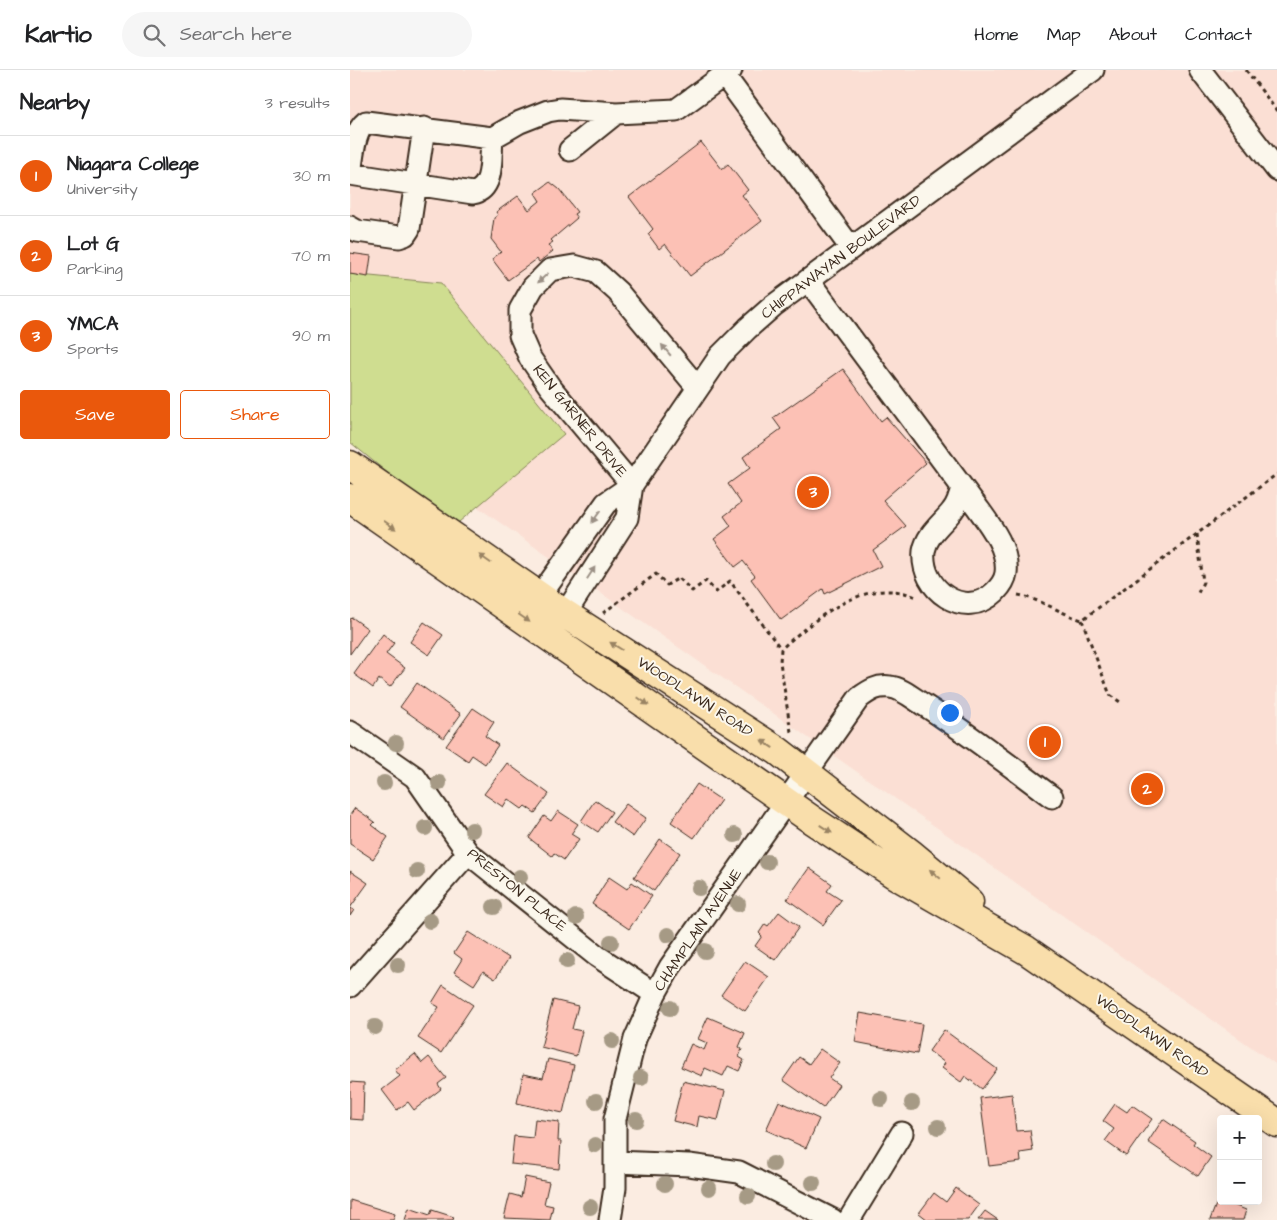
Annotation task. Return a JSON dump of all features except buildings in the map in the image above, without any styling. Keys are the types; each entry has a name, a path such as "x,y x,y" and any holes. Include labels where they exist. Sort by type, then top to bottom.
{"main road":[{"name":"WOODLAWN ROAD","path":"350,465 565,614 778,751 910,853 1026,950"},
{"name":"WOODLAWN ROAD","path":"350,498 894,874 1026,950 1277,1123"}],"street":[{"name":"CHIPPAWAYAN BOULEVARD","path":"540,596 606,503 632,485 697,387 720,356 748,328 808,280 1093,70"},
{"path":"1200,70 1277,170"},
{"path":"492,138 489,178 486,187 480,192 473,193 350,175 357,134 360,126 366,122 492,138 520,122 548,111 560,109 616,113 676,110 728,73 851,248"},
{"path":"570,150 616,113"},
{"path":"350,227 357,231 399,237 405,235 409,229 413,213 424,128"},
{"name":"KEN GARNER DRIVE","path":"632,485 550,387 530,358 520,335 520,310 533,287 550,270 574,266 596,272 618,292 697,387"},
{"path":"808,280 962,487 994,532 1003,553 1006,573 1000,587 990,596 980,603 967,605 936,590 928,578 924,550 930,536 952,512 958,502 962,487"},
{"name":"CHIPPAWAYAN BOULEVARD","path":"565,614 627,518 632,485"},
{"name":"CHAMPLAIN AVENUE","path":"610,1220 615,1188 615,1119 635,1039 654,994 670,967 859,698 872,689 892,687 935,712 1052,797"},
{"name":"PRESTON PLACE","path":"350,732 416,777 468,853 597,956 654,994"},
{"path":"350,986 468,853"},
{"path":"849,1220 902,1133"},
{"path":"615,1162 689,1166 739,1172 833,1220"}],"path":[{"path":"1246,70 1277,111"},
{"path":"1082,620 1277,474"},
{"path":"1197,534 1203,582 1198,592"},
{"path":"600,614 656,574 667,586 679,578 692,591 706,581 716,592 730,581 781,649 780,662 791,733"},
{"path":"781,649 834,609 862,595 888,590 901,590 917,598"},
{"path":"1012,597 1018,595 1028,597 1063,614 1082,620"},
{"path":"1082,620 1110,696 1120,702"}],"shaded area":[{"path":"350,70 1277,70 1277,1065 350,418"}],"green space":[{"path":"350,274 441,283 564,434 453,527 350,442"}],"place":[{"name":"YMCA","path":"813,492"},
{"name":"Niagara College","path":"1045,742"},
{"name":"Lot G","path":"1147,789"}]}
